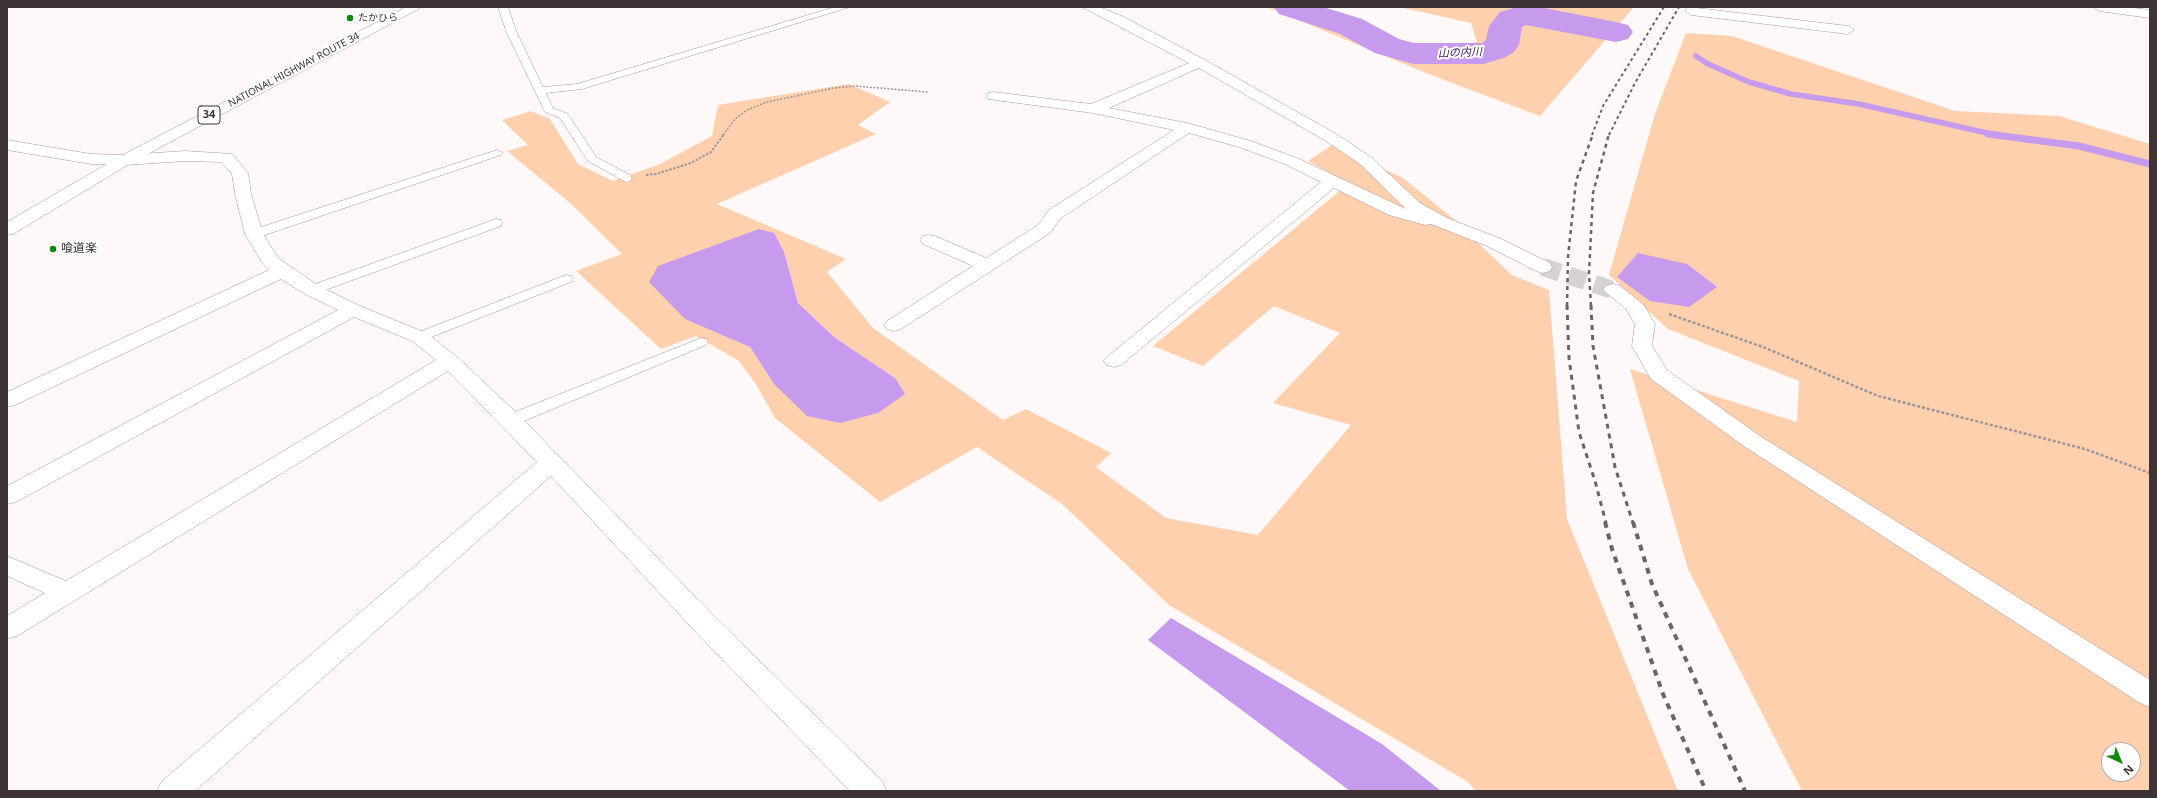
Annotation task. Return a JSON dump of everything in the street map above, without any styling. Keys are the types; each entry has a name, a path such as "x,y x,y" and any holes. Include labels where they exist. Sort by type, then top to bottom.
{"main road":[{"path":"346,42 366,25 392,7"},
{"name":"NATIONAL HIGHWAY ROUTE 34","path":"7,230 125,160 346,42 416,7"},
{"path":"1088,7 1117,19 1200,63 1332,138 1366,161 1414,207 1441,222 1493,242 1543,267"},
{"path":"1694,7 1691,11 1848,30"},
{"path":"2099,7 2150,14"},
{"path":"1093,109 1200,63"},
{"path":"993,96 1029,99 1093,109 1187,128 1245,144 1291,161 1395,211 1416,218 1441,222"},
{"path":"894,325 1044,229 1055,214 1187,128"},
{"path":"7,145 91,159 125,160 185,156 226,158 240,173 243,194 254,234 271,262 282,271 312,290 353,310 420,337 450,361 511,420 704,622 871,791"},
{"path":"1114,361 1333,181"},
{"path":"928,240 987,265"},
{"path":"7,400 282,271"},
{"path":"1613,290 1634,305 1646,324 1642,346 1659,374 1752,441 2150,695"},
{"path":"7,496 353,310"},
{"path":"7,629 450,361"},
{"path":"173,791 552,462"},
{"path":"7,565 66,592"}],"lane":[{"path":"503,7 511,31 538,90 549,110 564,116 592,159 626,178"},
{"path":"538,90 578,87 845,7"},
{"path":"254,234 497,153"},
{"path":"312,290 496,223"},
{"path":"420,337 566,279"},
{"path":"511,420 701,342"}],"path":[{"path":"626,178 656,174 691,163 711,152 735,119 747,110 767,102 834,88 856,86 928,92"},
{"path":"1634,305 1674,315 1763,347 1878,396 2086,449 2150,473"}],"shaded area":[{"path":"1267,7 1320,7 1402,42 1444,48 1477,42 1471,23 1399,7 1634,7 1540,116 1426,73"},
{"path":"1686,33 1732,36 1955,111 2059,116 2150,144 2150,791 1802,791 1688,569 1630,369 1797,422 1799,381 1668,329 1609,275 1655,114"},
{"path":"849,84 890,102 858,125 876,134 717,204 846,259 827,272 873,328 1003,420 1026,409 1111,453 1096,467 1166,518 1258,535 1351,425 1273,403 1340,333 1274,306 1203,366 1153,346 1348,183 1308,161 1332,145 1403,178 1465,228 1476,241 1512,275 1549,290 1567,519 1678,791 1476,791 1468,782 1169,605 1062,504 977,447 880,502 775,418 756,384 739,361 696,336 661,349 576,271 622,254 569,202 507,151 528,145 502,120 531,111 550,119 578,164 613,181 660,164 712,136 718,105","holes":["784,252 798,303 834,337 895,378 774,384 750,347"]},
{"path":"759,229 774,233 784,252 798,303 834,337 895,378 905,394 878,413 840,423 807,416 774,384 750,347 685,319 649,282 658,266"},
{"path":"1638,253 1687,264 1717,287 1689,307 1650,301 1617,277"},
{"path":"1171,618 1382,744 1441,791 1350,791 1148,640"}],"waterway":[{"name":"山の内川","path":"1290,7 1350,26 1387,46 1413,53 1484,53 1494,50 1502,45 1506,26 1512,19 1520,16 1530,15 1616,32"},
{"path":"1696,56 1708,64 1749,82 1791,94 1859,104 1996,135"},
{"path":"1988,134 2079,146 2150,164"}],"tunnel":[{"path":"1543,267 1613,290"}],"railway":[{"path":"1592,135 1603,106 1664,7"},
{"path":"1609,135 1635,83 1679,7"},
{"path":"1567,305 1568,257 1576,181 1593,134"},
{"path":"1591,306 1589,273 1593,193 1609,134"},
{"path":"1567,305 1569,358 1579,432 1595,481 1606,523"},
{"path":"1591,305 1593,346 1615,467 1633,523"},
{"path":"1605,522 1612,549 1663,694 1706,791"},
{"path":"1633,522 1652,584 1745,791"}],"place":[{"name":"たかひら","path":"350,18"},
{"name":"喰道楽","path":"53,249"}]}
